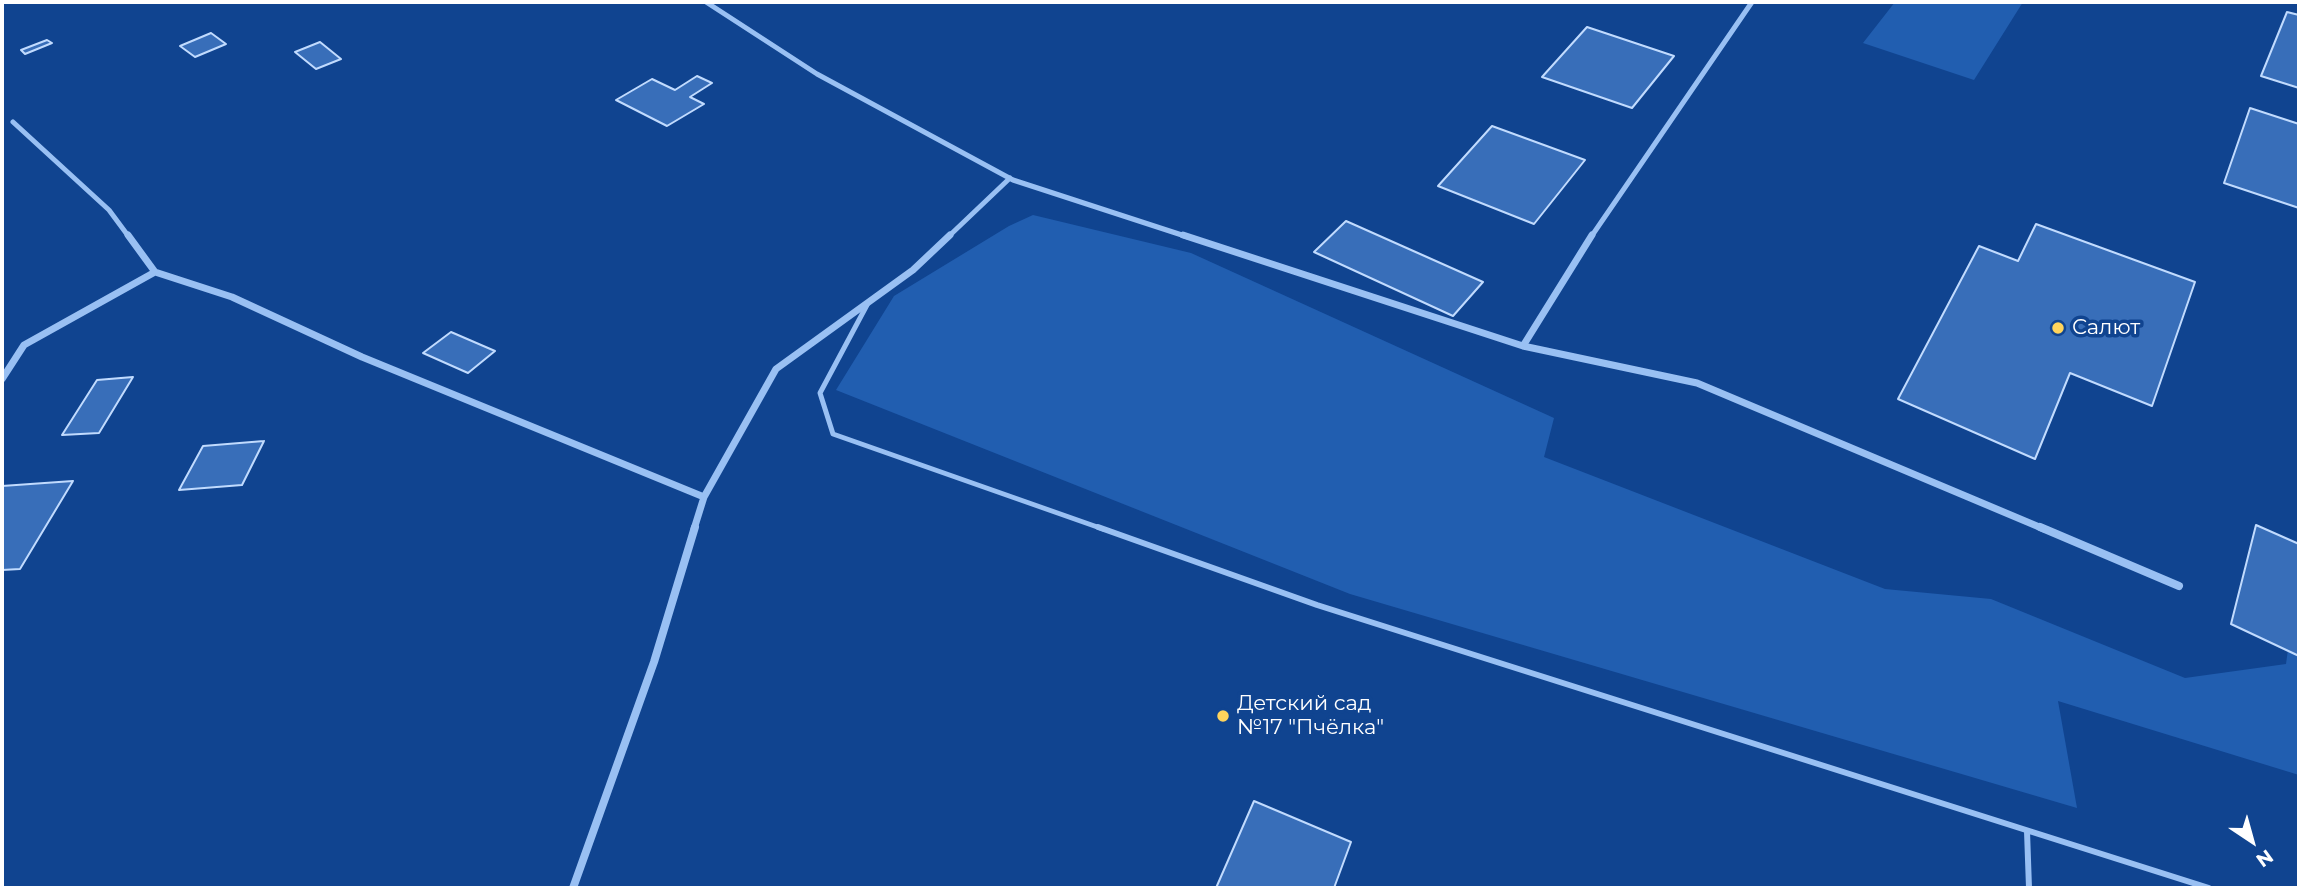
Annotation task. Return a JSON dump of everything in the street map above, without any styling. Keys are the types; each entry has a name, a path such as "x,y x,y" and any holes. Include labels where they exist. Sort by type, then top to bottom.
{"street":[{"path":"706,2 817,74 1010,178 1523,346 1697,383 2179,586"},
{"path":"1523,346 1598,226 1752,2"},
{"path":"13,122 109,210 155,272 232,297 362,357 704,497"},
{"path":"573,888 654,662 704,497 776,369 913,270 1010,178"},
{"path":"2,379 24,345 155,272"}],"lane":[{"path":"869,302 820,393 833,434 1317,605 2209,888"},
{"path":"2027,831 2029,888"}],"shaded area":[{"path":"1895,2 2023,2 1974,80 1863,43"},
{"path":"1033,215 1191,253 1554,418 1544,457 1885,589 1991,599 2185,678 2286,664 2299,569 2299,775 2058,701 2077,808 1350,594 836,390 894,296 1009,226"}],"building":[{"path":"2287,12 2299,15 2299,88 2261,76"},
{"path":"1587,27 1674,56 1632,108 1542,77"},
{"path":"211,33 226,44 195,57 180,46"},
{"path":"47,40 52,43 25,54 21,50"},
{"path":"320,42 341,59 316,69 295,52"},
{"path":"697,76 712,83 690,97 704,104 667,126 616,100 652,79 675,90"},
{"path":"2250,108 2299,124 2299,208 2224,183"},
{"path":"1492,126 1585,160 1534,224 1438,186"},
{"path":"1346,221 1483,282 1453,316 1314,252"},
{"name":"Салют","path":"2036,224 2195,282 2152,406 2070,373 2035,459 1898,399 1979,246 2018,261"},
{"path":"451,332 495,351 468,373 423,353"},
{"path":"133,377 99,433 62,435 97,380"},
{"path":"264,441 242,485 179,490 203,446"},
{"path":"73,481 20,569 2,570 2,486"},
{"path":"2256,525 2299,544 2299,656 2231,624"},
{"path":"1254,801 1351,842 1334,888 1216,888"}],"place":[{"name":"Салют","path":"2058,328"},
{"name":"Детский сад №17 \"Пчёлка\"","path":"1223,716"}]}
